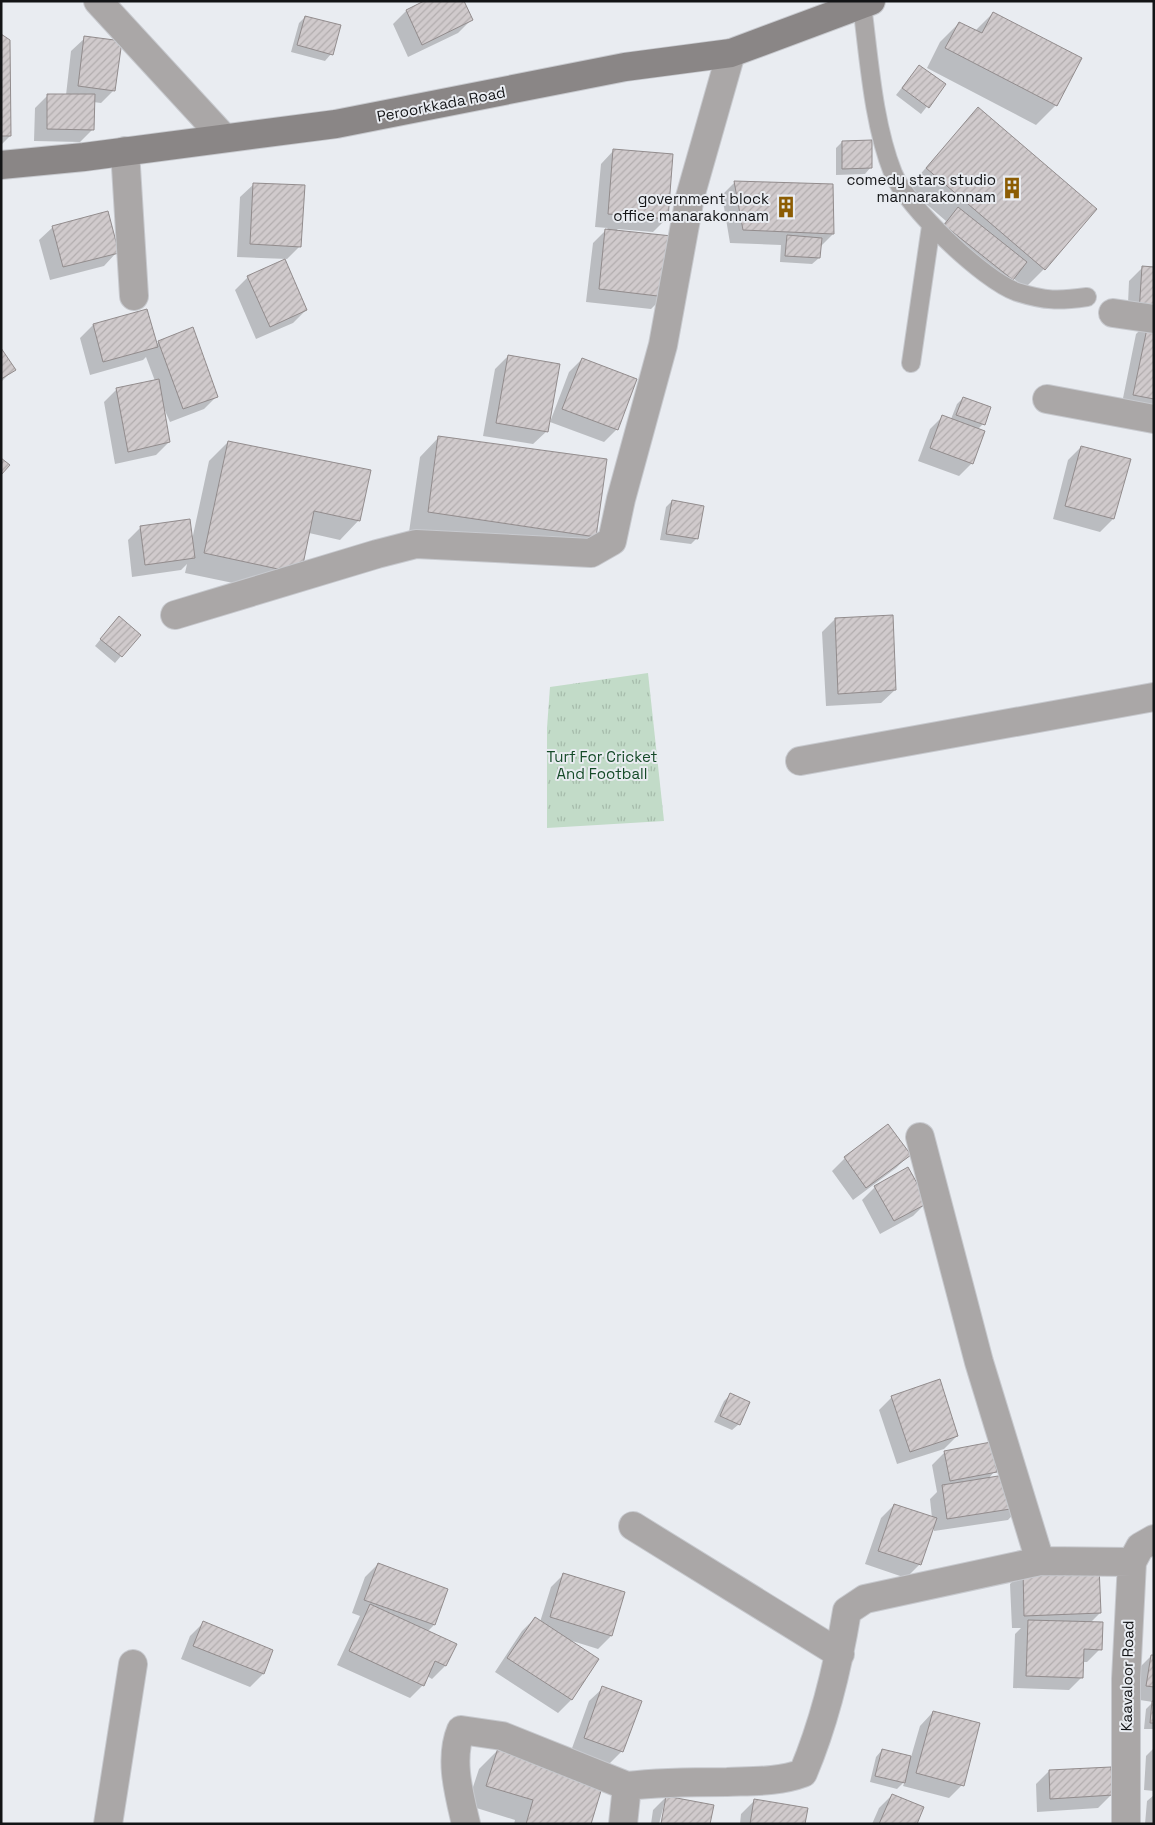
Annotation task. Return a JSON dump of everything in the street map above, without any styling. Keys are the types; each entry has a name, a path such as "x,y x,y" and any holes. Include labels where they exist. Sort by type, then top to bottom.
{"main road":[{"name":"Peroorkkada Road","path":"1,165 125,152 336,124 625,67 731,53 866,3"}],"street":[{"path":"98,1 224,138"},
{"path":"175,615 416,544 591,553 612,542 621,498 663,345 690,197 731,53"},
{"path":"125,152 134,296"},
{"path":"1113,313 1154,319"},
{"path":"1046,399 1154,419"},
{"path":"800,761 1154,697"},
{"path":"920,1137 980,1362 1040,1561"},
{"path":"633,1526 840,1654"},
{"path":"466,1824 456,1782 456,1742 461,1730 502,1736 627,1786 653,1783 787,1779 803,1773 816,1743 840,1654 847,1611 865,1599 1040,1561 1132,1562 1140,1547 1154,1539"},
{"name":"Kaavaloor Road","path":"1126,1824 1126,1679 1132,1562"},
{"path":"108,1824 133,1664"},
{"path":"623,1824 627,1786"}],"lane":[{"path":"866,3 877,115 893,174 930,226 977,266 1015,291 1052,301 1087,297"},
{"path":"911,363 930,226"}],"green space":[{"name":"Turf For Cricket And Football","path":"648,673 664,821 547,828 547,728 550,687"}],"building":[{"path":"424,1 464,1 473,20 422,45 406,10"},
{"path":"993,12 1082,58 1057,106 945,48 959,22 982,33"},
{"path":"305,16 341,25 333,55 297,45"},
{"path":"1,34 10,40 11,136 1,136"},
{"path":"84,36 122,41 115,91 78,86"},
{"path":"919,65 946,84 929,108 902,88"},
{"path":"47,94 95,94 94,130 47,129"},
{"name":"comedy stars studio mannarakonnam","path":"978,107 1097,209 1045,270 926,168"},
{"path":"872,140 872,168 842,169 842,141"},
{"path":"613,149 673,154 668,219 608,214"},
{"name":"government block office manarakonnam","path":"734,181 833,184 834,234 743,230"},
{"path":"253,183 305,185 301,247 250,244"},
{"path":"958,207 1027,262 1013,280 944,225"},
{"path":"108,211 119,253 63,267 52,226"},
{"path":"605,229 672,236 666,297 599,289"},
{"path":"787,235 822,238 820,258 785,256"},
{"path":"285,259 307,310 270,327 247,276"},
{"path":"1142,266 1154,267 1154,314 1139,313"},
{"path":"147,309 158,347 103,362 93,324"},
{"path":"1149,319 1154,320 1154,399 1133,395"},
{"path":"193,327 218,397 183,409 158,341"},
{"path":"1,348 16,370 1,379"},
{"path":"508,355 560,364 548,432 496,423"},
{"path":"582,358 637,379 618,430 562,409"},
{"path":"159,379 170,442 128,452 116,388"},
{"path":"963,397 991,407 985,425 956,415"},
{"path":"942,415 985,431 973,464 930,448"},
{"path":"438,436 607,459 596,537 428,512"},
{"path":"228,441 371,470 360,521 314,511 301,574 204,553"},
{"path":"1081,446 1131,459 1114,519 1065,506"},
{"path":"1,458 10,465 1,475"},
{"path":"672,500 704,506 698,539 666,534"},
{"path":"190,519 195,558 145,565 140,526"},
{"path":"893,615 896,690 838,694 835,618"},
{"path":"119,616 141,635 122,657 100,639"},
{"path":"888,1124 911,1155 866,1188 844,1157"},
{"path":"908,1167 928,1203 894,1221 874,1186"},
{"path":"940,1379 958,1436 910,1452 891,1396"},
{"path":"730,1393 750,1402 740,1425 720,1416"},
{"path":"991,1442 997,1472 950,1481 944,1451"},
{"path":"1017,1473 1023,1507 947,1519 942,1485"},
{"path":"894,1504 937,1518 921,1565 878,1551"},
{"path":"378,1563 448,1589 435,1625 364,1600"},
{"path":"1099,1566 1101,1613 1024,1616 1023,1570"},
{"path":"563,1573 625,1592 612,1636 550,1617"},
{"path":"370,1604 457,1644 446,1666 435,1661 424,1686 349,1651"},
{"path":"535,1617 599,1659 572,1700 507,1658"},
{"path":"1028,1620 1103,1622 1102,1650 1084,1649 1083,1678 1026,1676"},
{"path":"203,1621 273,1650 264,1674 193,1646"},
{"path":"1151,1655 1154,1655 1154,1687 1146,1686"},
{"path":"602,1686 642,1701 623,1752 584,1738"},
{"path":"1152,1701 1154,1701 1154,1723 1150,1723"},
{"path":"933,1711 980,1723 964,1786 916,1773"},
{"path":"498,1748 604,1781 591,1824 526,1824 533,1800 486,1786"},
{"path":"882,1749 911,1756 905,1783 875,1776"},
{"path":"1111,1767 1113,1795 1050,1799 1049,1770"},
{"path":"892,1794 924,1807 917,1824 879,1824"},
{"path":"666,1796 714,1805 710,1824 661,1824"},
{"path":"754,1799 808,1808 805,1824 750,1824"}],"place":[{"name":"comedy stars studio mannarakonnam","path":"1012,188"},
{"name":"government block office manarakonnam","path":"786,207"}]}
